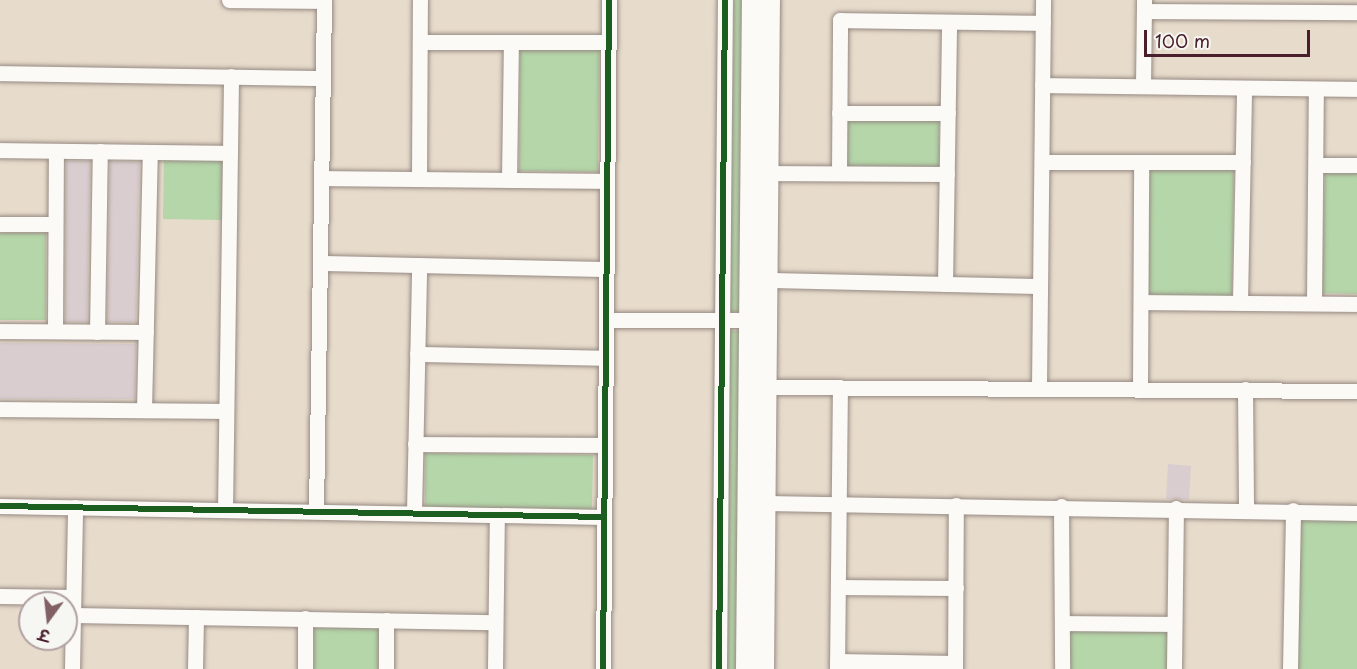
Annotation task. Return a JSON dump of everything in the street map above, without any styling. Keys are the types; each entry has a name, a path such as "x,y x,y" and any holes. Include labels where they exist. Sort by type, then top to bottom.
{"main road":[{"path":"752,0 759,173 768,280 758,320 766,387 764,669"},
{"path":"746,669 758,320 759,173 770,0"}],"street":[{"path":"229,0 324,1 316,511"},
{"path":"419,179 420,0"},
{"path":"603,669 609,0"},
{"path":"719,669 724,320 725,0"},
{"path":"1039,388 1043,0"},
{"path":"1143,86 1144,5 1312,6 1357,12"},
{"path":"839,173 840,21 1043,23"},
{"path":"945,284 949,22"},
{"path":"420,42 609,42"},
{"path":"509,180 511,42"},
{"path":"0,73 323,78"},
{"path":"225,510 231,76"},
{"path":"1042,85 1357,89"},
{"path":"1240,302 1244,88"},
{"path":"1314,303 1316,88"},
{"path":"839,113 948,113"},
{"path":"0,150 230,153"},
{"path":"55,331 56,151"},
{"path":"97,332 100,151"},
{"path":"144,410 150,152"},
{"path":"1041,162 1243,162"},
{"path":"1140,388 1141,162"},
{"path":"1316,165 1357,165"},
{"path":"759,173 946,174"},
{"path":"321,178 607,181"},
{"path":"0,224 56,224"},
{"path":"320,263 607,269"},
{"path":"414,513 419,265"},
{"path":"768,280 1040,286"},
{"path":"1141,302 1357,304"},
{"path":"606,320 758,320"},
{"path":"0,330 146,332"},
{"path":"417,354 606,358"},
{"path":"766,387 1357,391"},
{"path":"840,387 837,665 955,666 956,505"},
{"path":"1245,389 1246,509"},
{"path":"0,409 226,411"},
{"path":"416,444 605,445"},
{"path":"765,503 1246,509 1357,513"},
{"path":"0,506 604,518"},
{"path":"73,591 75,507"},
{"path":"1061,507 1062,669"},
{"path":"1174,669 1176,508"},
{"path":"1290,669 1293,510"},
{"path":"495,669 497,515"},
{"path":"838,587 956,588"},
{"path":"0,596 18,596"},
{"path":"78,615 495,621"},
{"path":"195,669 196,616"},
{"path":"305,618 305,669"},
{"path":"386,620 386,669"},
{"path":"1062,623 1174,624"},
{"path":"72,651 72,669"}],"green space":[{"path":"734,0 748,0 744,312 730,312"},
{"path":"520,49 599,50 598,172 519,171"},
{"path":"846,119 939,120 939,167 845,166"},
{"path":"164,156 223,158 222,220 163,219"},
{"path":"1150,168 1234,170 1232,296 1148,295"},
{"path":"1325,172 1357,172 1357,294 1322,293"},
{"path":"0,233 46,233 46,320 0,320"},
{"path":"728,331 743,331 740,669 725,669"},
{"path":"425,453 593,455 592,510 425,507"},
{"path":"1299,518 1357,519 1357,669 1298,669"},
{"path":"314,628 379,628 378,669 314,669"},
{"path":"1067,631 1167,631 1168,669 1067,669"}],"building":[{"path":"66,161 90,161 87,322 65,322"},
{"path":"110,161 139,162 136,322 107,322"},
{"path":"0,343 136,344 135,399 0,399"},
{"path":"1168,464 1191,466 1189,500 1166,499"}],"cycle path":[{"path":"603,669 609,0"},
{"path":"719,669 725,0"},
{"path":"0,506 604,517"}]}
